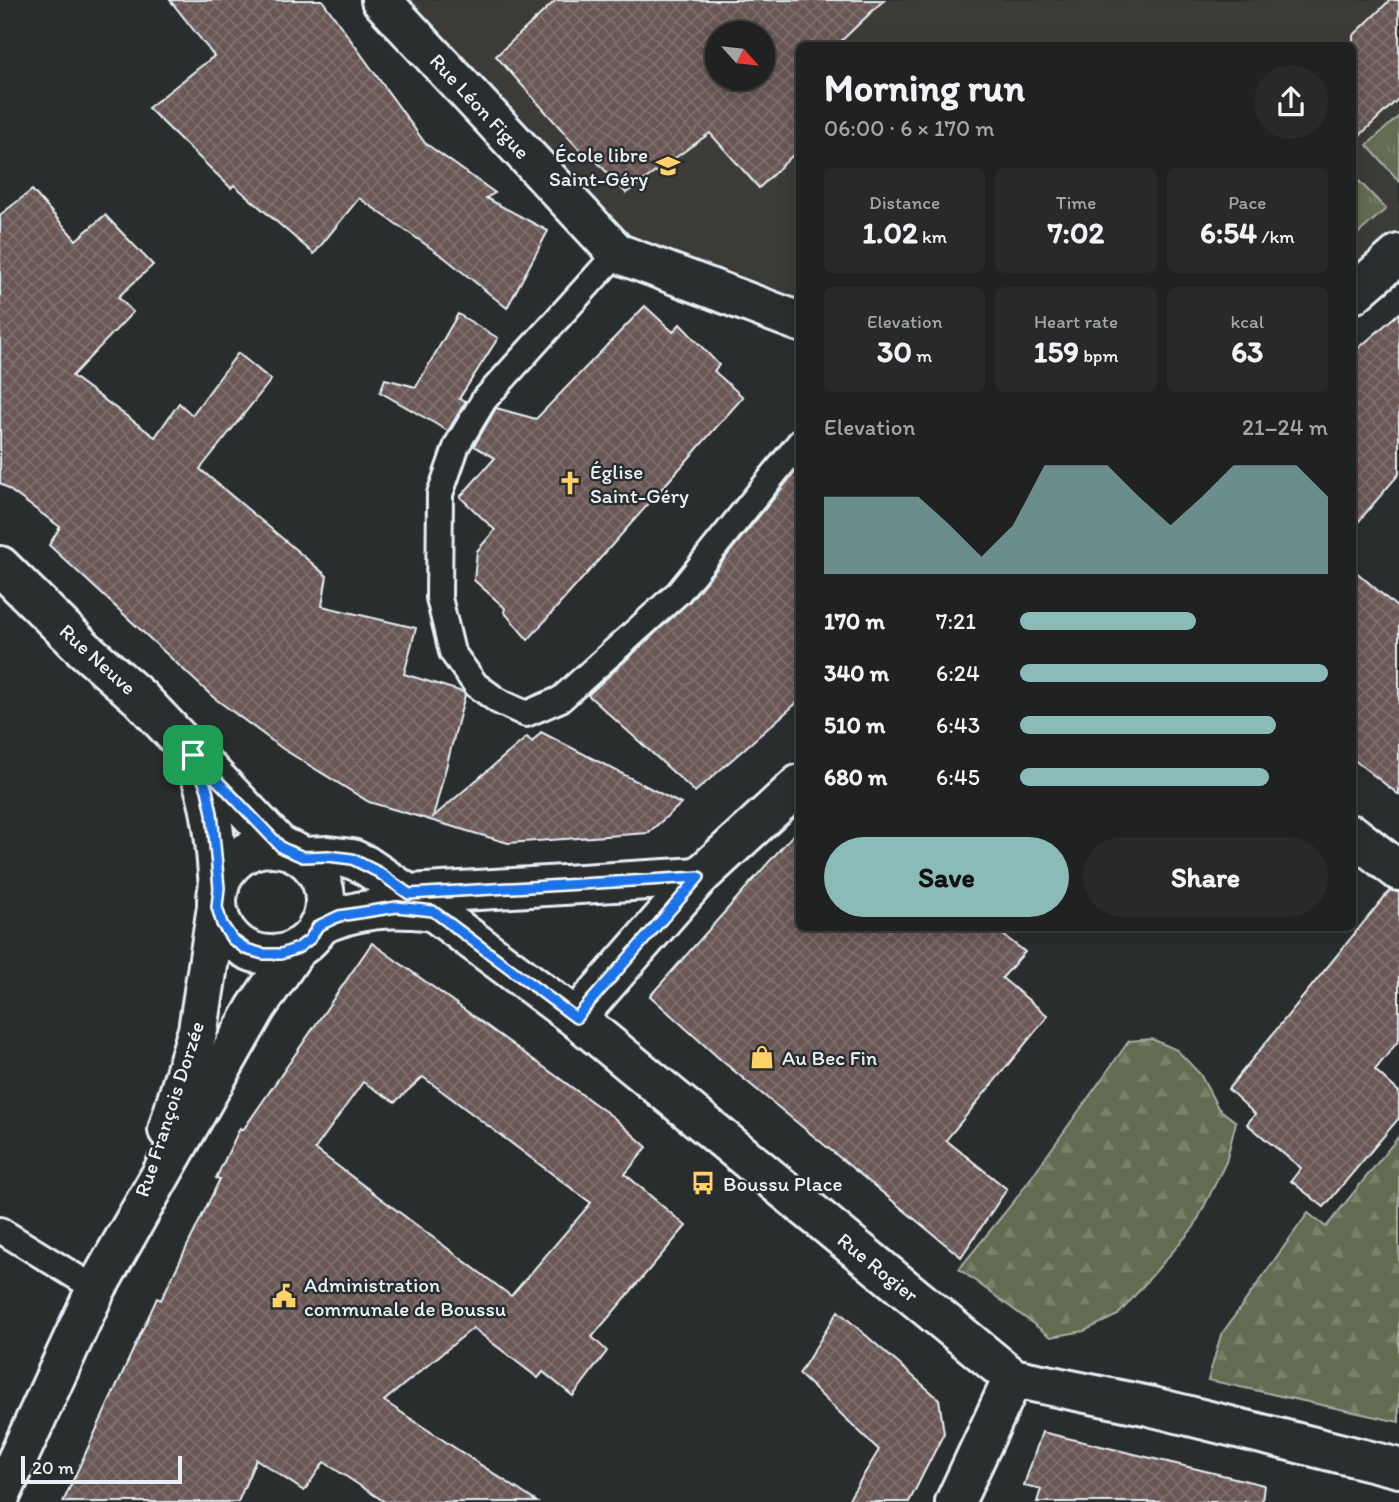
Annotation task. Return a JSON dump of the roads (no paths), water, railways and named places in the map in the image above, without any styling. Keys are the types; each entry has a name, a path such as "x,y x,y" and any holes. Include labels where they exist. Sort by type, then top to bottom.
{"street":[{"name":"Rue Léon Figue","path":"381,0 617,253 796,320"},
{"path":"1356,291 1399,254"},
{"name":"Rue Neuve","path":"0,566 84,649 140,698 292,853"},
{"name":"Rue Neuve","path":"193,755 207,790 212,813 218,897"},
{"path":"576,1018 699,877 796,788"},
{"path":"1356,837 1399,871"},
{"path":"308,937 324,913 323,887 315,870 292,853 263,847 242,855 231,864 223,875 218,897 222,924 232,939 246,949 263,954 281,954 308,937 339,916 362,911 699,877"},
{"name":"Rue Rogier","path":"292,853 352,859 378,872 421,903 576,1018 1013,1378 1149,1406 1399,1468"},
{"name":"Rue François Dorzée","path":"130,1227 162,1146 198,1030 218,897"},
{"name":"Rue François Dorzée","path":"0,1497 96,1289 130,1227 256,1008 308,937"},
{"path":"955,1502 1013,1378"}],"lane":[{"path":"617,253 484,400 457,445 440,494 439,598 452,652 476,685 498,701 526,714 561,699 679,592 796,447"},
{"path":"0,1230 96,1289"}],"place":[{"name":"École libre Saint-Géry","path":"668,166"},
{"name":"Église Saint-Géry","path":"570,483"},
{"name":"Au Bec Fin","path":"762,1057"},
{"name":"Boussu Place","path":"703,1183"},
{"name":"Administration communale de Boussu","path":"284,1296"}]}
